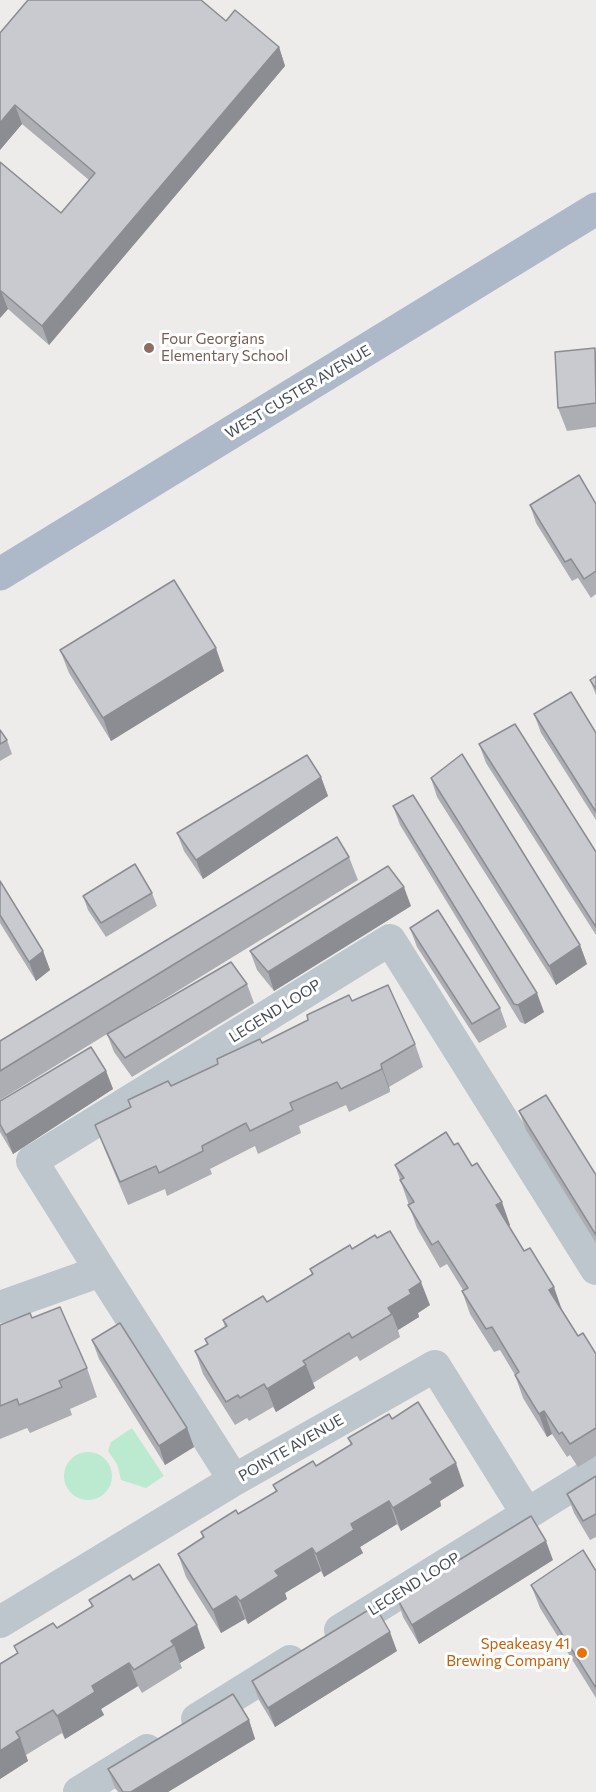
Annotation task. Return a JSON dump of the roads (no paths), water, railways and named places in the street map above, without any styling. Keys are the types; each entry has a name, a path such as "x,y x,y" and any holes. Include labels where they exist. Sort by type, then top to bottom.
{"main road":[{"name":"WEST CUSTER AVENUE","path":"0,574 596,209"}],"street":[{"name":"LEGEND LOOP","path":"101,1271 32,1161 390,940 596,1269"},
{"path":"0,1307 101,1271 234,1480"},
{"name":"POINTE AVENUE","path":"0,1622 234,1480 435,1366 526,1514"},
{"name":"LEGEND LOOP","path":"79,1792 596,1472"}],"place":[{"name":"Four Georgians Elementary School","path":"149,348"},
{"name":"Speakeasy 41 Brewing Company","path":"582,1653"}]}
